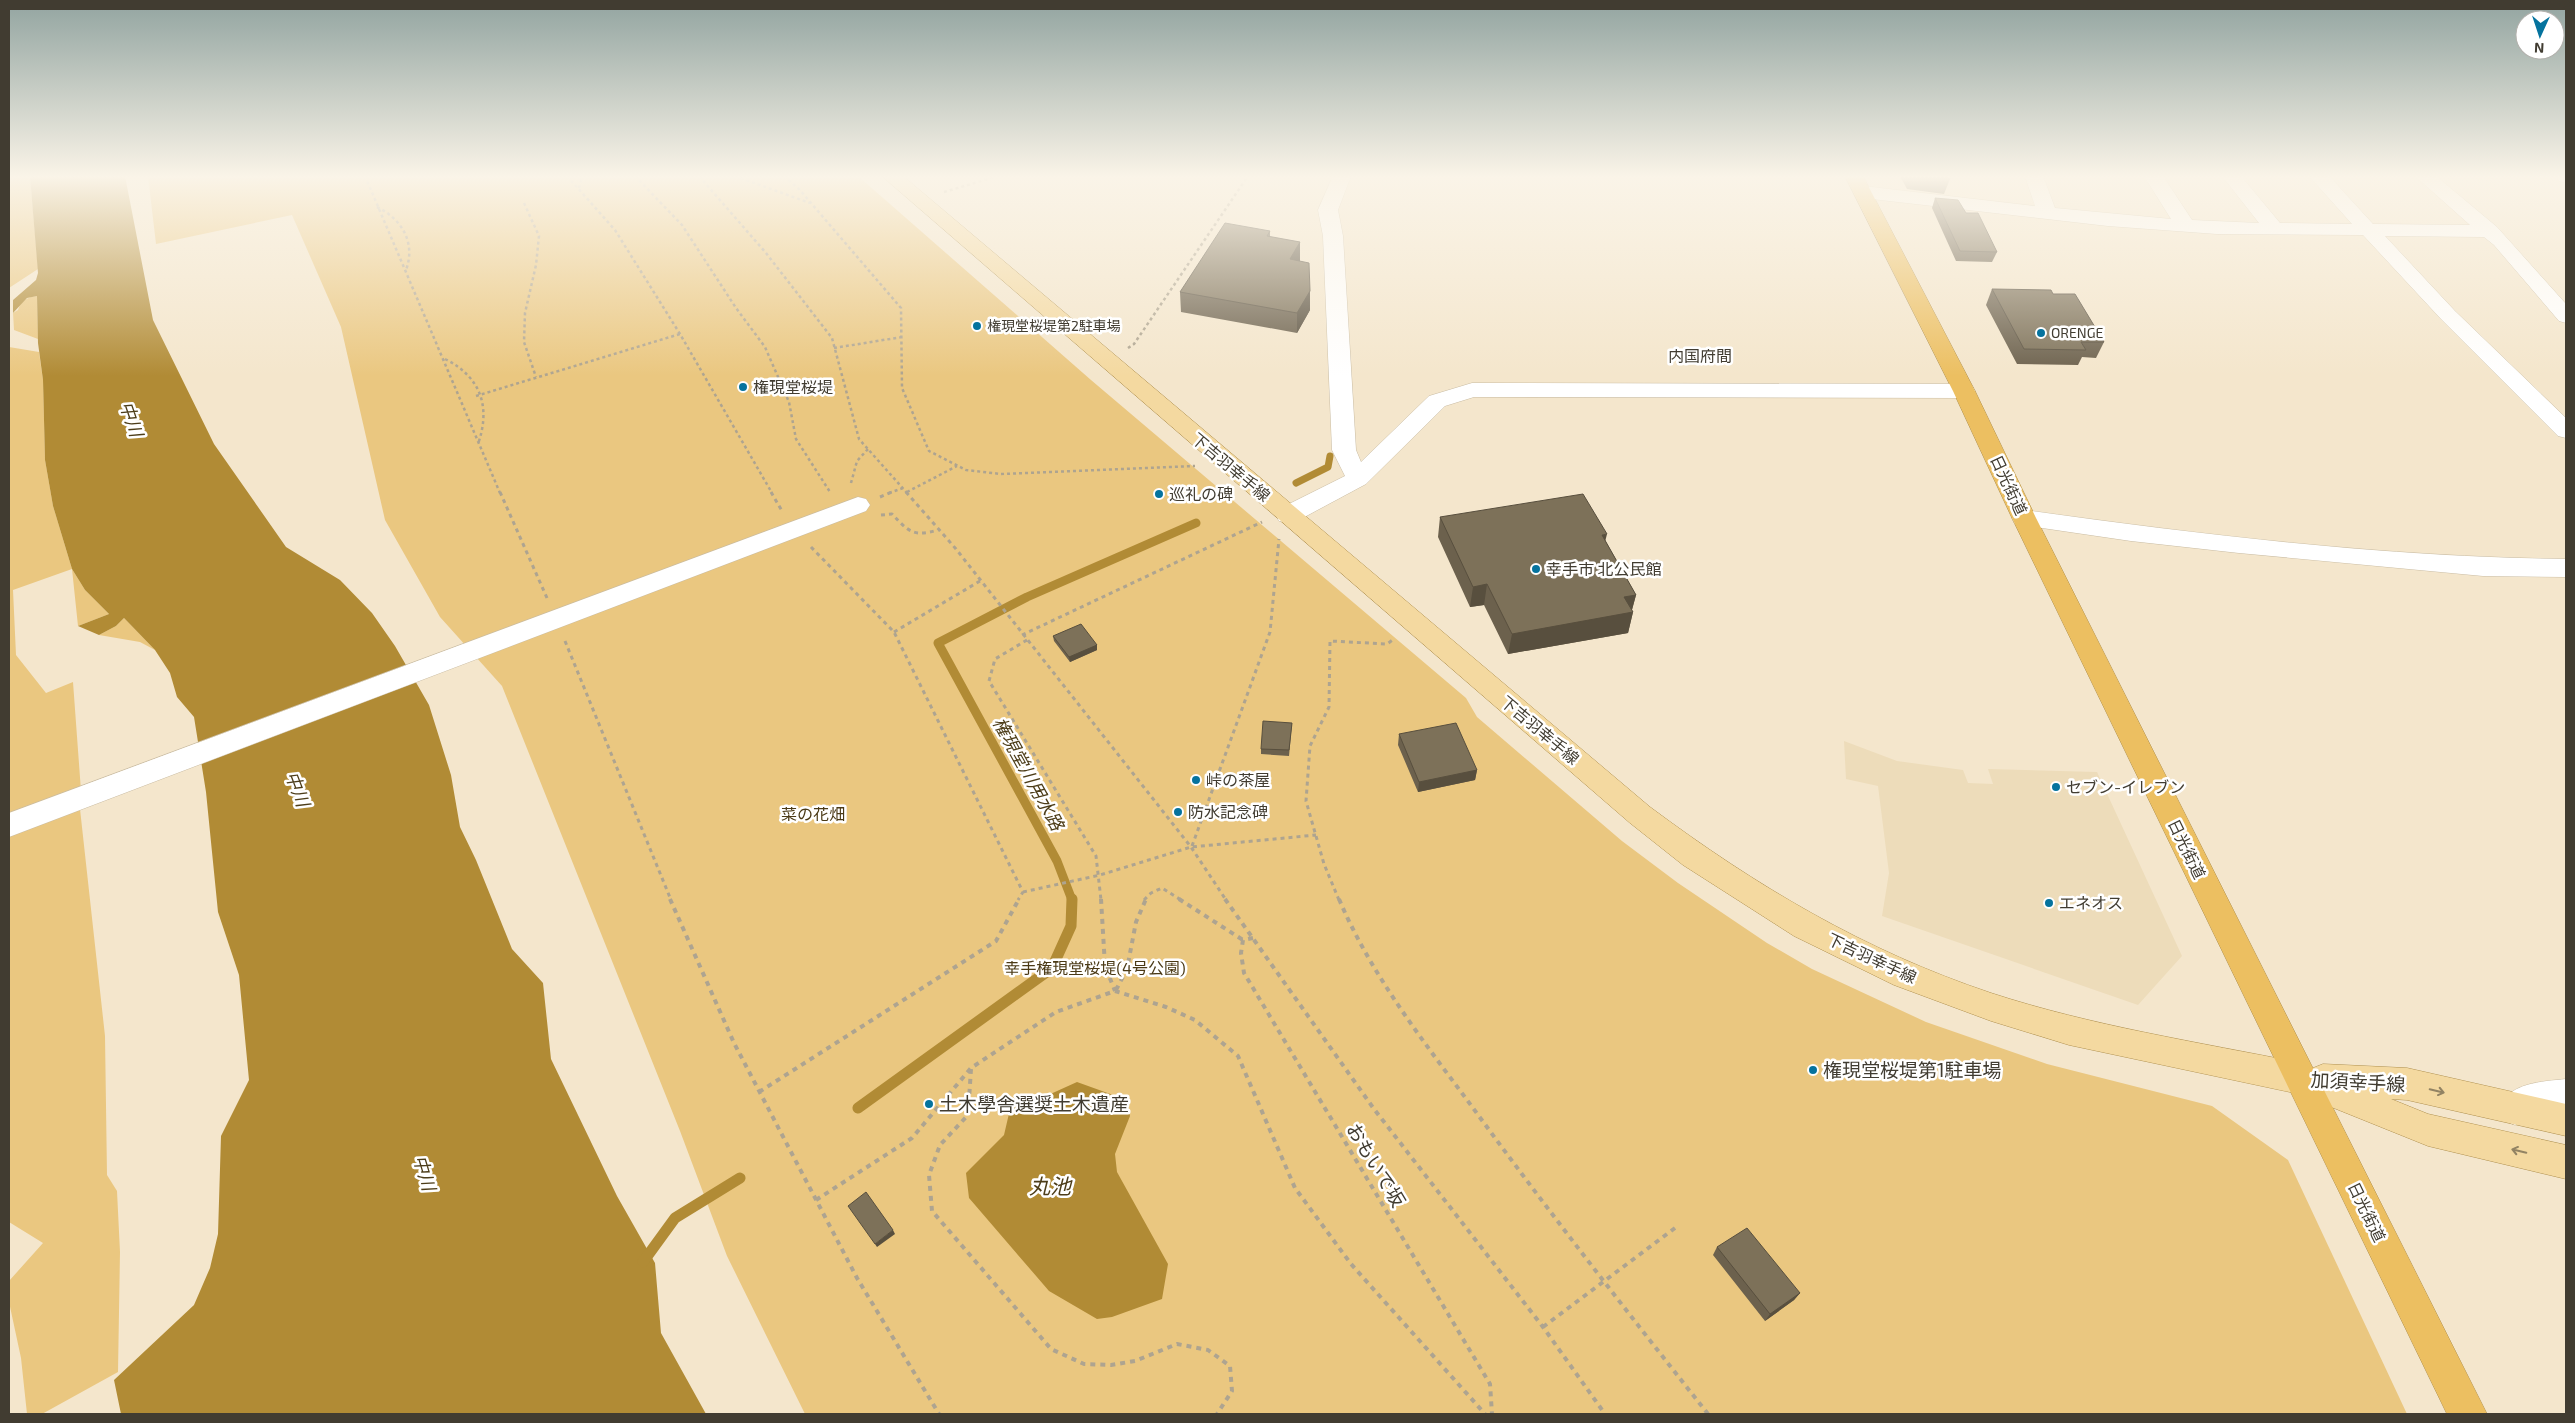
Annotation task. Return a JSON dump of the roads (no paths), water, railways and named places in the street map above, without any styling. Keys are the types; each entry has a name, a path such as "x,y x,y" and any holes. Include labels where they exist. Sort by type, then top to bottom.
{"highway":[{"name":"日光街道","path":"1888,242 1964,391 2024,518 2467,1414"}],"main road":[{"name":"下吉羽幸手線","path":"968,242 1106,361 1277,523 1640,816 1701,861 1805,927 1904,975 1991,1007 2069,1030 2122,1043 2302,1079"},
{"name":"加須幸手線","path":"2302,1079 2407,1084 2566,1120"},
{"name":"加須幸手線","path":"2302,1079 2428,1130 2566,1162"}],"street":[{"path":"1333,242 1344,450 1358,479"},
{"path":"2381,242 2448,315 2566,431"},
{"path":"2500,242 2566,317"},
{"path":"1277,523 1358,479 1437,401 1472,390 1964,391"},
{"path":"9,825 852,508"},
{"path":"2024,518 2131,533 2240,545 2483,567 2566,568"},
{"path":"2515,1109 2533,1098 2566,1095"}],"water":[{"name":"中川","path":"35,242 138,242 153,320 214,444 286,547 340,580 372,613 395,646 429,705 451,775 460,827 476,860 512,949 543,983 551,1059 617,1196 655,1263 661,1333 706,1414 121,1414 114,1380 194,1305 210,1268 218,1234 221,1136 249,1080 239,975 218,912 206,792 194,717 177,697 170,673 155,650 124,618 116,626 99,635 78,626 109,614 85,590 72,569 53,506 45,460 43,380 38,343 37,296 27,298 13,313 13,300 36,280 38,273"},
{"name":"丸池","path":"1077,1082 1127,1100 1130,1116 1115,1154 1117,1172 1168,1264 1162,1299 1112,1317 1097,1319 1049,1291 969,1198 966,1173 1004,1135 1011,1105 1035,1101"}],"waterway":[{"name":"権現堂川用水路","path":"1296,483 1328,467 1330,456"},
{"name":"権現堂川用水路","path":"1072,900 1057,861 938,643 1027,597 1196,523"},
{"name":"権現堂川用水路","path":"858,1108 1052,968 1071,926 1072,900"},
{"name":"権現堂川用水路","path":"643,1262 675,1218 740,1178"}],"place":[{"name":"権現堂桜堤第2駐車場","path":"977,326"},
{"name":"ORENGE","path":"2041,333"},
{"name":"権現堂桜堤","path":"743,387"},
{"name":"巡礼の碑","path":"1159,494"},
{"name":"幸手市 北公民館","path":"1536,569"},
{"name":"峠の茶屋","path":"1196,780"},
{"name":"セブン-イレブン","path":"2056,787"},
{"name":"防水記念碑","path":"1178,812"},
{"name":"エネオス","path":"2049,903"},
{"name":"権現堂桜堤第1駐車場","path":"1813,1070"},
{"name":"土木學舎選奨土木遺産","path":"929,1104"}],"district":[{"name":"内国府間","path":"1700,356"}],"park label":[{"name":"菜の花畑","path":"813,814"},
{"name":"幸手権現堂桜堤(4号公園)","path":"1095,968"}]}
